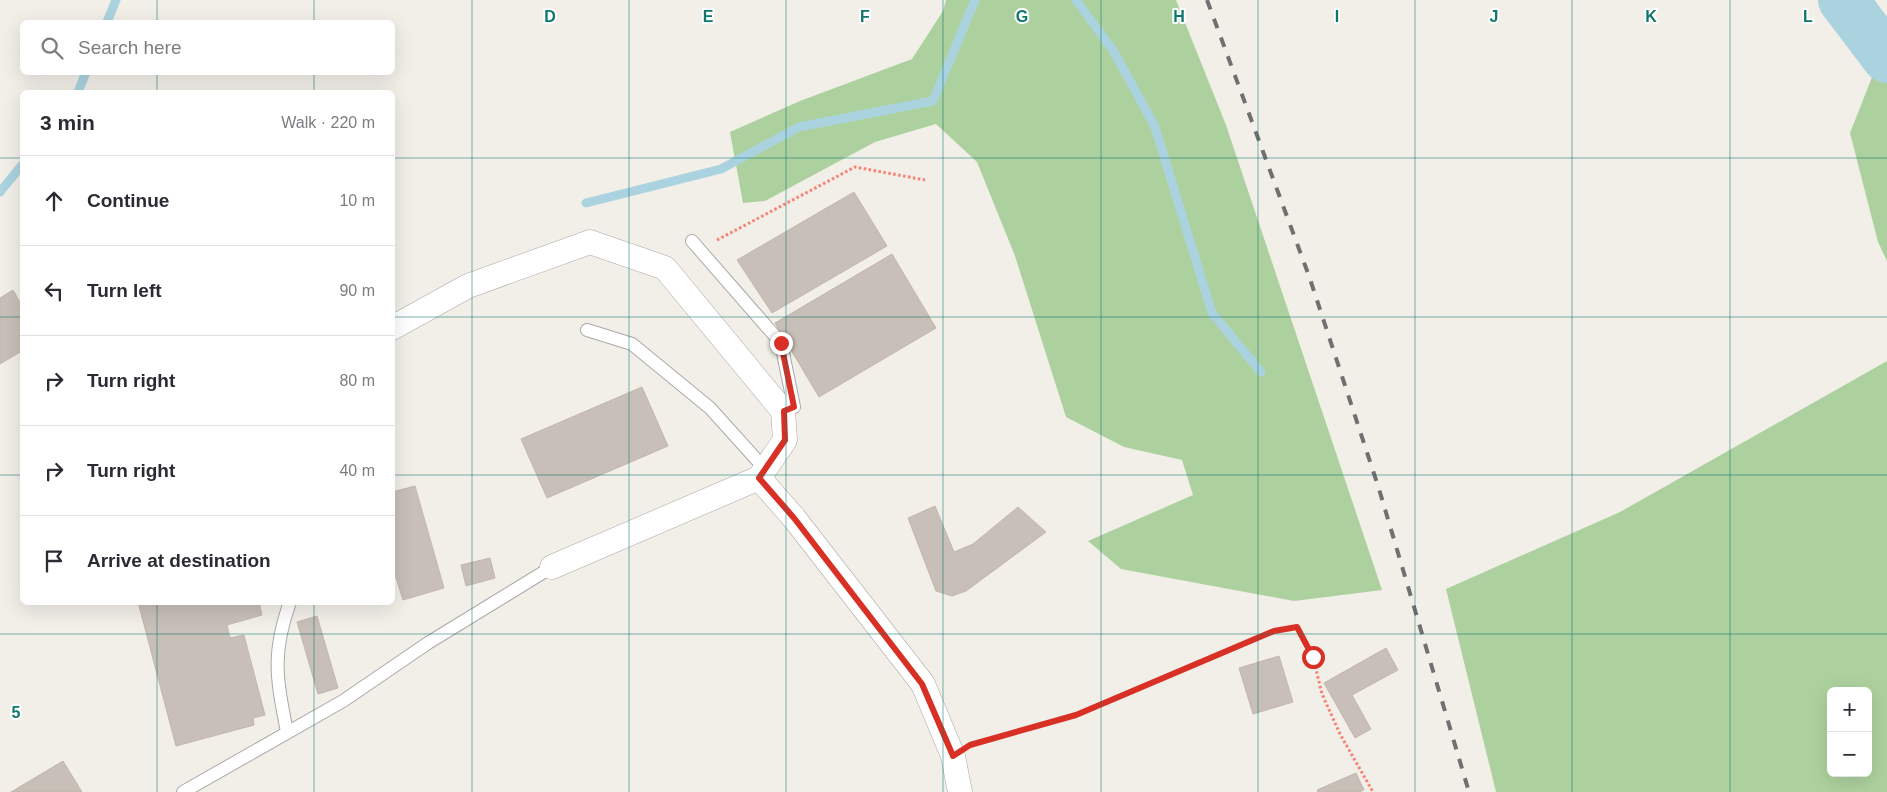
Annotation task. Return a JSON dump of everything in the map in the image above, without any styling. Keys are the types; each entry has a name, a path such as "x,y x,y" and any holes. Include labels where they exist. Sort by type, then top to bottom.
{"street":[{"path":"395,326 468,286 590,242 665,268 784,411 785,440 762,473 552,567"},
{"path":"762,473 794,518 922,684 953,756 960,792"}],"lane":[{"path":"692,241 781,343 794,407 784,411"},
{"path":"587,330 632,344 710,408 762,473"},
{"path":"183,792 343,701 428,643 552,567"},
{"path":"287,732 277,677 278,646 289,605"}],"path":[{"path":"692,241 708,244 856,167 925,180"},
{"path":"953,756 970,745 1076,715 1274,631 1297,627 1313,657 1322,694 1340,734 1373,792"}],"green space":[{"path":"946,0 1176,0 1226,125 1382,590 1294,601 1121,569 1088,541 1193,495 1182,460 1124,447 1066,417 1015,256 977,162 936,124 875,142 765,201 743,203 730,132 800,101 912,59 943,11"},
{"path":"1887,39 1887,261 1878,242 1850,133"},
{"path":"1887,361 1887,792 1496,792 1446,589 1620,512"}],"building":[{"path":"854,192 887,246 772,313 737,260"},
{"path":"892,254 936,328 819,397 775,323"},
{"path":"13,290 20,302 20,352 0,364 0,298"},
{"path":"642,387 668,446 547,498 521,439"},
{"path":"415,486 444,588 403,600 395,575 395,491"},
{"path":"935,506 954,552 973,544 1018,507 1046,532 966,591 952,596 936,591 908,518"},
{"path":"490,558 495,578 466,586 461,565"},
{"path":"139,605 260,605 262,615 227,625 230,638 244,635 265,715 253,718 254,725 176,746"},
{"path":"317,616 338,688 318,694 297,622"},
{"path":"1386,648 1398,670 1352,695 1371,729 1355,738 1324,683"},
{"path":"1279,656 1293,702 1253,714 1239,668"},
{"path":"63,761 82,792 11,792"},
{"path":"1356,773 1364,790 1359,792 1318,792 1317,790"}],"waterway":[{"path":"108,20 116,0"},
{"path":"586,203 721,169 799,127 933,101 975,0"},
{"path":"1076,0 1113,50 1155,127 1212,313 1261,372"},
{"path":"1843,0 1887,58"},
{"path":"79,90 85,75"},
{"path":"0,192 20,167"}],"railway":[{"path":"1207,0 1309,276 1379,489 1469,792"}],"route":[{"path":"781,343 794,407 784,411 785,440 759,478 794,518 922,684 953,756 970,745 1076,715 1274,631 1297,627 1313,657"}]}
